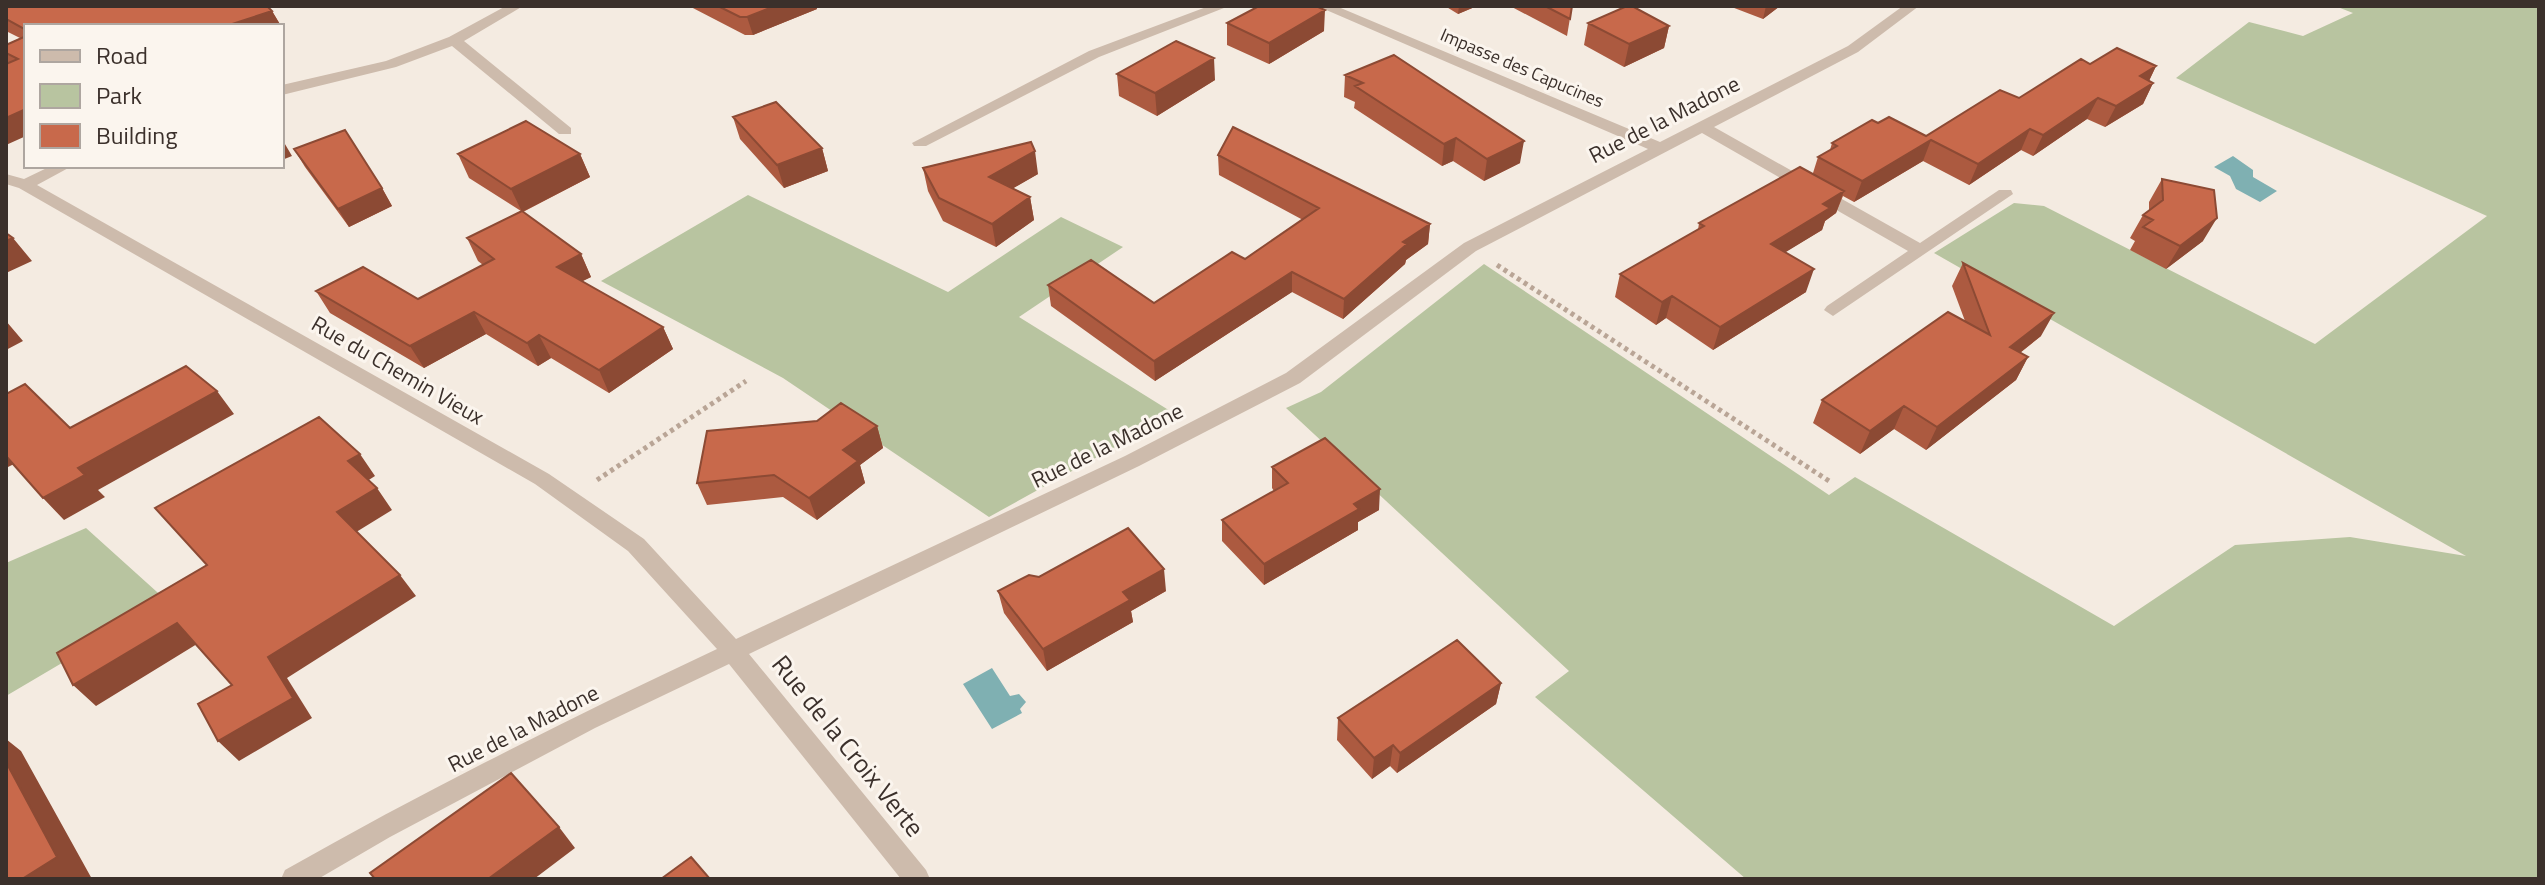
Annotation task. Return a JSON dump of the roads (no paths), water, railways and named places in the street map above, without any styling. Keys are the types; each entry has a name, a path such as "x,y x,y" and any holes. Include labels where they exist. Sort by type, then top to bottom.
{"street":[{"path":"284,90 391,64 454,40 516,6"},
{"path":"920,143 1094,54 1222,6"},
{"name":"Impasse des Capucines","path":"1324,6 1660,148"},
{"name":"Rue de la Madone","path":"294,879 381,829 587,721 1132,461 1293,378 1470,247 1853,49 1912,6"},
{"path":"454,40 565,131"},
{"path":"1703,127 1920,251"},
{"path":"15,182 58,168"},
{"name":"Rue du Chemin Vieux","path":"15,182 542,479 636,545 732,650"},
{"path":"1833,310 2005,194"},
{"name":"Rue de la Croix Verte","path":"732,650 917,879"}],"water":[{"path":"2233,156 2253,170 2253,177 2277,191 2260,202 2236,189 2230,176 2214,167"},
{"path":"992,668 1010,696 1019,694 1026,702 1020,709 1022,713 992,729 963,684"}]}
